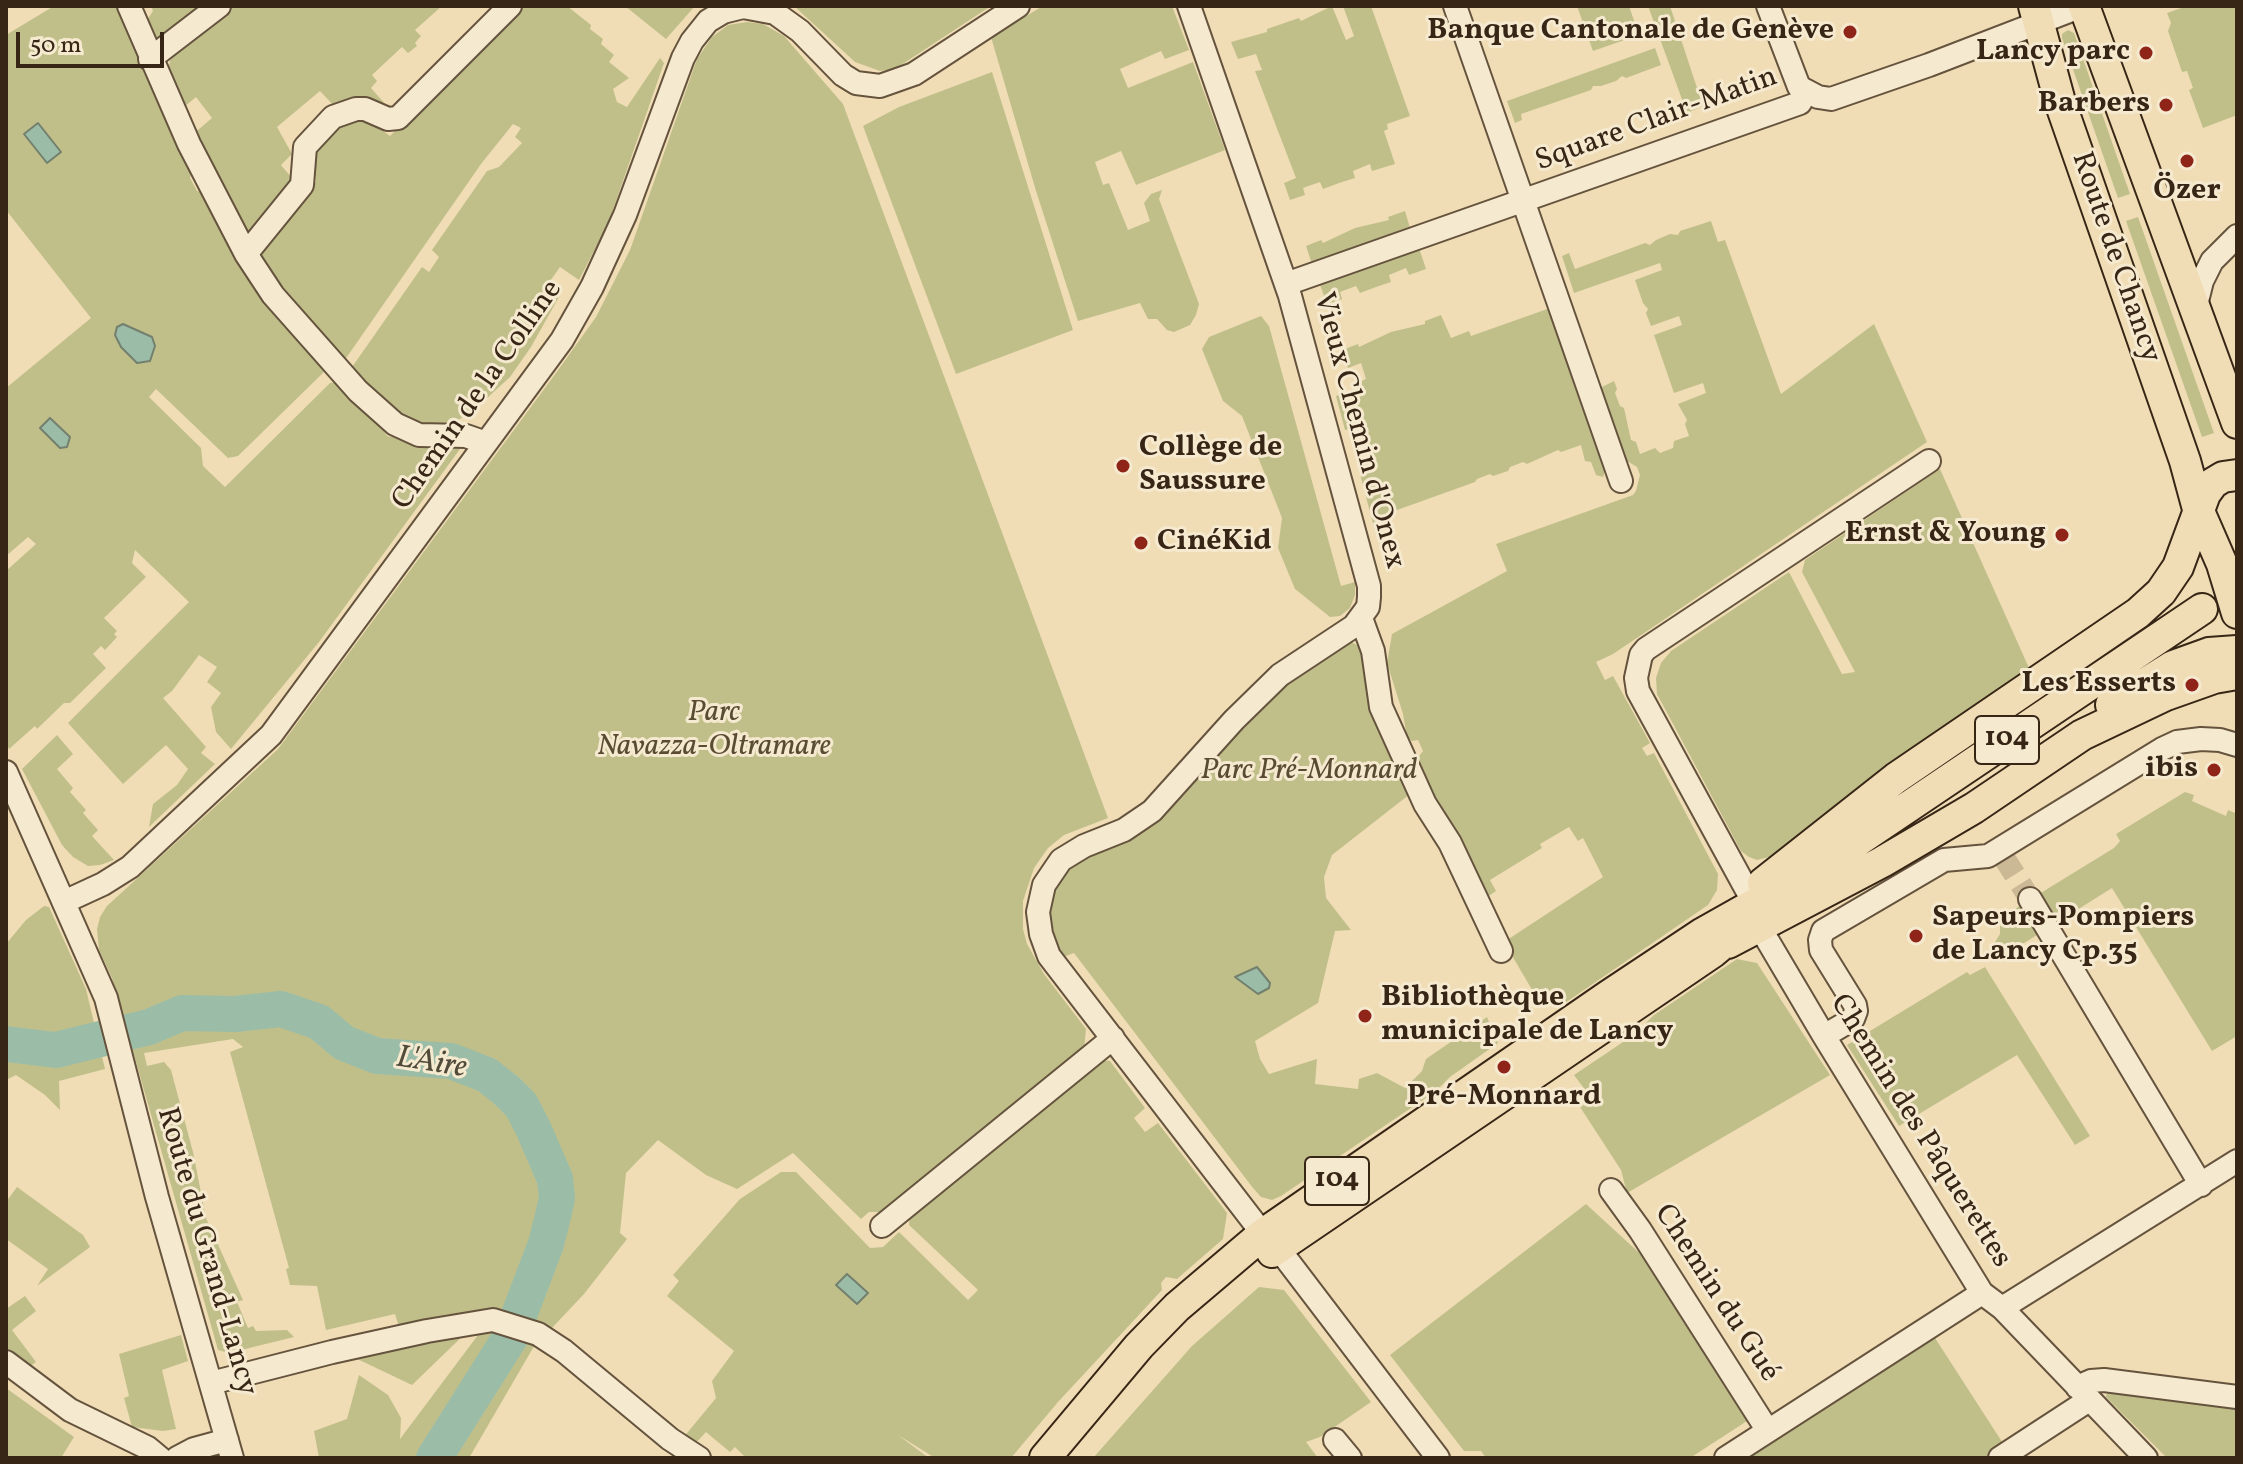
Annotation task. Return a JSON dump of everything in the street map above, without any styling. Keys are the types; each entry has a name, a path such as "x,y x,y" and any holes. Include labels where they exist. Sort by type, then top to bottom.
{"main road":[{"name":"Route de Chancy","path":"2083,6 2237,423"},
{"name":"Route de Chancy","path":"2036,14 2060,102 2185,461 2198,509 2222,564 2237,613"},
{"path":"1708,942 1749,894 1896,778 2145,608 2161,592 2178,567 2205,494 2213,483 2223,477 2237,475"},
{"name":"104","path":"1069,1458 1100,1406 1177,1307 1548,1036 1708,942 2202,609"},
{"path":"2082,735 2114,702 2173,666 2209,653 2237,651"},
{"path":"1708,942 1759,926 1882,862 1974,808 2082,735 2179,690 2237,674"},
{"name":"104","path":"1045,1458 1100,1406"}],"street":[{"path":"129,6 189,144 246,254 273,295 380,413 413,433 430,437 466,436 486,443"},
{"path":"150,59 219,6"},
{"path":"246,254 302,185 305,147 333,117 365,109 388,119 398,118 510,6"},
{"name":"Chemin de la Colline","path":"64,902 130,867 271,735 486,443 572,324 625,215 683,58 708,21 723,12 743,7 775,13 794,25 843,75 856,83 880,86 914,74 1018,6"},
{"name":"Vieux Chemin d'Onex","path":"1189,6 1286,284 1369,586 1368,607 1361,618 1376,665 1381,707 1425,804 1450,843 1501,951"},
{"name":"Square Clair-Matin","path":"1455,6 1621,481"},
{"name":"Square Clair-Matin","path":"1768,6 1799,87 1818,97 1831,99 1911,72 2036,14 2083,6"},
{"name":"Square Clair-Matin","path":"1286,284 1800,103 1806,92"},
{"path":"2195,309 2202,281 2212,261 2237,236"},
{"path":"1749,894 1638,691 1636,678 1641,655 1929,461"},
{"path":"1361,618 1280,675 1234,720 1152,811 1124,830 1071,853 1051,872 1039,897 1038,912 1045,946 1056,966 1438,1458"},
{"path":"1824,1036 1853,1019 1856,1011 1821,950 1823,931 1951,858 1974,859 2001,853 2177,742 2201,739 2237,745"},
{"path":"6,772 64,902"},
{"path":"2030,899 2201,1185"},
{"name":"Route du Grand-Lancy","path":"64,902 106,998 157,1197 230,1449"},
{"name":"Chemin des Pâquerettes","path":"1759,926 1982,1293 2002,1308 2146,1458"},
{"path":"882,1226 1113,1038"},
{"path":"2002,1308 2237,1161"},
{"name":"Chemin du Gué","path":"1611,1190 1640,1230 1768,1431"},
{"name":"Chemin du Gué","path":"1726,1458 1982,1293"},
{"path":"211,1383 373,1343 493,1320 538,1334 564,1351 670,1439 699,1458"},
{"path":"6,1362 70,1410 148,1448 160,1458"},
{"path":"2000,1458 2083,1393 2091,1381 2104,1380 2237,1397"},
{"path":"1335,1440 1350,1458"},
{"path":"177,1458 194,1449 230,1449"}],"green space":[{"path":"54,6 120,6 165,118 193,169 190,178 197,191 205,193 326,370 238,456 228,458 156,389 149,397 201,448 203,466 225,487 330,383 337,382 374,415 387,436 460,449 319,642 231,749 216,732 211,707 221,693 207,682 217,667 199,655 172,691 163,698 206,747 201,753 215,764 149,827 153,804 177,785 188,769 166,745 123,784 68,723 189,602 135,550 132,563 146,577 104,618 117,631 114,634 117,637 105,650 101,646 93,654 106,668 37,729 35,726 9,749 6,743 6,571 36,544 28,537 6,556 6,388 91,318 6,210 6,35"},
{"path":"151,6 208,6 154,47 145,23 153,11"},
{"path":"229,6 442,6 415,30 421,36 415,43 417,46 408,53 402,47 372,75 377,81 371,88 386,105 367,99 334,106 320,91 277,127 292,154 281,165 297,184 250,245 192,135 212,118 196,97 184,107 167,77 172,49"},
{"path":"519,6 567,6 591,25 590,29 603,39 601,44 614,55 609,62 629,78 613,89 617,102 627,107 660,58 664,63 608,224 579,280 560,267 548,284 560,295 531,347 510,377 472,412 453,423 431,427 412,423 394,414 350,370 422,267 429,272 439,257 432,250 487,171 499,167 522,143 515,137 521,128 513,124 481,164 342,364 255,255 261,243 316,181 311,151 346,120 368,120 390,136"},
{"path":"625,6 695,6 666,39"},
{"path":"794,6 991,6 895,69 880,71 855,62"},
{"path":"1043,6 1172,6 1189,50 1165,59 1161,51 1120,69 1128,88 1193,62 1225,150 1136,185 1121,151 1095,162 1103,185 1109,183 1128,230 1150,221 1144,203 1151,194 1162,190 1159,199 1199,304 1190,325 1174,332 1167,330 1157,319 1148,319 1140,303 1078,321 991,37"},
{"path":"1332,6 1346,40 1354,36 1343,6 1371,6 1410,116 1387,124 1388,129 1384,131 1395,164 1372,171 1370,164 1353,171 1355,178 1323,189 1320,182 1303,188 1305,195 1290,200 1284,183 1296,178 1255,71 1262,70 1256,54 1238,59 1231,42 1267,32 1267,29 1299,18 1301,21"},
{"path":"1577,6 1629,6 1639,35 1593,51"},
{"path":"1648,6 1670,6 1703,106 1687,113"},
{"path":"2187,6 2237,6 2237,115 2203,128 2189,90 2193,88 2187,71 2182,72 2168,31 2171,23 2167,13"},
{"name":"Parc Navazza-Oltramare","path":"747,22 763,24 784,36 843,104 1108,818 1064,835 1048,848 1034,868 1023,901 1023,929 1027,944 1044,974 1086,1029 1084,1050 883,1212 869,1212 861,1219 793,1153 737,1189 706,1175 658,1140 626,1173 620,1233 627,1239 584,1294 533,1348 469,1458 319,1458 314,1431 347,1419 359,1375 388,1395 401,1418 400,1439 484,1327 495,1326 503,1310 400,1330 395,1314 326,1330 317,1286 290,1285 286,1269 289,1268 230,1052 243,1047 233,1039 144,1053 147,1066 164,1062 171,1070 193,1152 206,1218 243,1300 237,1302 248,1328 253,1326 256,1331 287,1330 294,1337 229,1353 218,1350 132,1048 135,1048 129,1045 112,978 99,950 97,929 100,917 107,906 278,749 556,373 596,317 630,250 697,59 712,37 728,25"},
{"path":"2068,30 2074,33 2130,194 2118,198 2062,38"},
{"path":"1655,48 1661,65 1593,86 1591,90 1521,114 1522,120 1515,123 1507,101"},
{"path":"992,72 1073,330 956,374 863,126 899,107"},
{"path":"1405,211 1410,228 1312,264 1306,246 1321,240 1323,243 1355,228 1389,220 1388,217"},
{"path":"2138,217 2214,433 2202,437 2126,221"},
{"path":"1711,221 1718,242 1725,240 1781,394 1874,324 1927,442 1613,654 1596,662 1605,680 1613,676 1650,743 1642,748 1647,756 1654,753 1718,874 1717,890 1708,905 1562,1005 1538,1000 1504,942 1603,877 1583,838 1578,841 1569,827 1490,880 1496,891 1484,899 1416,760 1423,751 1418,740 1412,741 1407,737 1387,663 1392,634 1507,571 1496,544 1633,495 1640,475 1637,467 1627,461 1600,388 1614,381 1631,440 1636,442 1640,454 1655,448 1660,453 1673,448 1674,441 1689,436 1685,424 1687,420 1678,404 1706,393 1703,383 1674,393 1654,335 1682,325 1679,316 1651,326 1646,313 1648,309 1635,280 1662,270 1660,263 1574,293 1562,256 1569,253 1575,269"},
{"path":"1419,248 1426,269 1409,275 1406,268 1389,275 1391,282 1360,293 1356,286 1340,292 1342,299 1327,304 1319,282"},
{"path":"1553,307 1607,466 1603,477 1596,475 1591,462 1585,461 1581,445 1561,452 1558,450 1386,514 1391,530 1376,535 1358,466 1372,462 1363,425 1345,430 1336,396 1355,389 1354,384 1366,379 1361,363 1348,368 1342,350 1358,344 1359,347 1391,332 1425,324 1425,321 1441,315 1451,338 1469,331 1471,336"},
{"path":"1261,316 1269,326 1341,586 1355,582 1355,595 1350,608 1340,616 1330,617 1295,589 1278,548 1282,518 1242,416 1223,401 1202,349 1209,337"},
{"path":"1940,469 2029,668 1892,761 1773,856 1757,860 1749,857 1741,851 1657,694 1656,678 1661,663 1671,651 1789,572 1842,674 1855,672 1802,572 1805,560"},
{"name":"Parc Pré-Monnard","path":"1348,640 1362,648 1410,794 1332,855 1324,877 1326,898 1351,930 1335,931 1318,1003 1255,1041 1260,1059 1269,1074 1317,1059 1315,1084 1358,1089 1359,1079 1377,1073 1405,1088 1422,1071 1426,1059 1487,1017 1498,1043 1450,1077 1436,1091 1272,1200 1261,1197 1253,1188 1074,953 1063,957 1053,935 1050,916 1053,895 1060,878 1070,867 1080,859 1135,836 1157,819 1243,724 1292,678"},
{"path":"57,735 73,754 57,769 73,788 70,792 86,810 83,813 98,830 92,836 114,860 88,866 73,857 62,845 22,769"},
{"path":"2185,792 2194,795 2192,801 2226,816 2228,810 2235,813 2237,819 2237,1036 2212,1051 2112,888 1997,960 1990,950 2000,934 2000,918 2114,848 2120,841 2116,834"},
{"path":"44,906 49,907 86,989 105,1069 59,1081 60,1110 45,1095 16,1075 6,1080 6,944 26,920"},
{"path":"1737,959 1757,963 1830,1075 1627,1193 1621,1170 1580,1107 1592,1099 1574,1075 1632,1036 1654,1015"},
{"path":"1985,967 2090,1136 2075,1145 2017,1055 1899,1126 1847,1045 1967,972 1970,975"},
{"path":"1100,1060 1110,1061 1145,1108 1134,1118 1145,1132 1158,1123 1227,1213 1223,1239 1177,1279 1166,1277 1161,1283 1162,1290 1058,1402 1011,1458 935,1458 898,1435 929,1458 746,1458 735,1447 730,1452 706,1432 692,1447 683,1438 716,1398 712,1381 734,1351 667,1296 679,1281 673,1275 740,1199 781,1172 796,1172 870,1248 883,1247 899,1232 968,1300 978,1290 909,1225 910,1213"},
{"path":"17,1187 83,1235 90,1247 37,1286 48,1269 6,1239 6,1202"},
{"path":"1586,1204 1646,1259 1747,1421 1690,1458 1486,1458 1481,1451 1464,1451 1390,1355"},
{"path":"1259,1287 1284,1290 1371,1402 1320,1437 1306,1442 1318,1458 1093,1458 1192,1346"},
{"path":"25,1296 36,1311 12,1330 36,1362 29,1367 6,1352 6,1309"},
{"path":"470,1329 412,1385 351,1356"},
{"path":"181,1335 188,1361 162,1370 176,1429 163,1431 132,1427 124,1398 129,1396 119,1354"},
{"path":"1935,1338 2006,1448 1991,1458 1743,1458"},
{"path":"6,1388 74,1437 61,1458 6,1458"},
{"path":"2107,1393 2237,1409 2237,1458 2167,1458 2106,1397"}],"shaded area":[{"path":"38,123 61,152 47,163 24,134"},
{"path":"123,324 152,337 155,346 150,361 137,363 121,347 115,335 117,327"},
{"path":"50,418 70,437 67,447 60,448 40,428"},
{"path":"1257,967 1270,983 1269,988 1258,994 1235,977"},
{"path":"847,1274 868,1293 857,1304 836,1285"}],"waterway":[{"name":"L'Aire","path":"6,1044 56,1050 149,1027 182,1013 235,1014 281,1009 319,1022 344,1043 377,1056 451,1061 487,1075 507,1091 521,1105 533,1128 555,1179 557,1198 546,1244 511,1336 434,1458"}],"tunnel":[{"path":"2003,856 2030,899"}],"place":[{"name":"Banque Cantonale de Genève","path":"1850,32"},
{"name":"Lancy parc","path":"2146,53"},
{"name":"Barbers","path":"2166,105"},
{"name":"Özer","path":"2187,161"},
{"name":"Collège de Saussure","path":"1123,466"},
{"name":"Ernst & Young","path":"2062,535"},
{"name":"CinéKid","path":"1141,543"},
{"name":"Les Esserts","path":"2192,685"},
{"name":"ibis","path":"2214,770"},
{"name":"Sapeurs-Pompiers de Lancy Cp.35","path":"1916,936"},
{"name":"Bibliothèque municipale de Lancy","path":"1365,1016"},
{"name":"Pré-Monnard","path":"1504,1067"}]}
